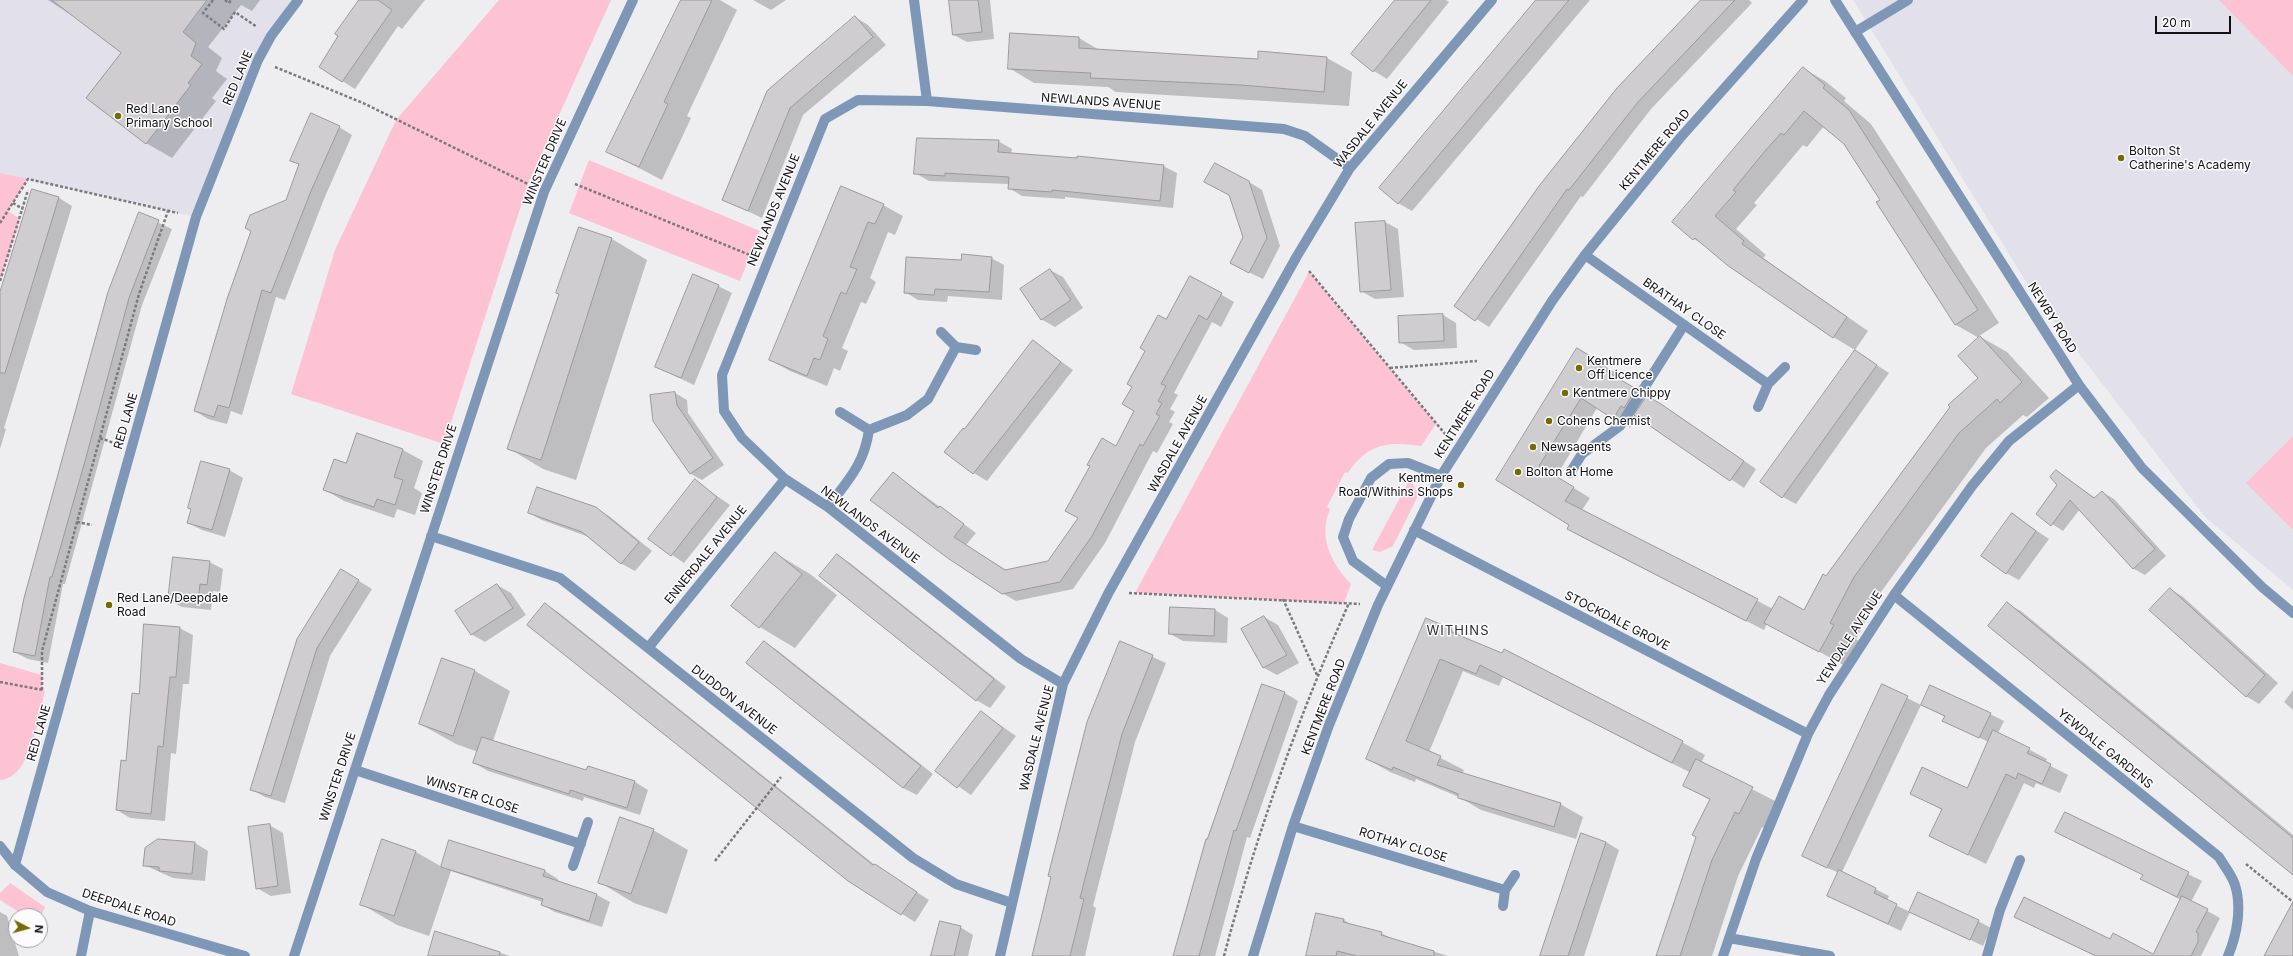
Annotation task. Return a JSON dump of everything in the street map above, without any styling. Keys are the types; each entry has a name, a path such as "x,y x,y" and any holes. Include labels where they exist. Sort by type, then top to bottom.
{"street":[{"name":"RED LANE","path":"15,865 64,695 196,217 258,60 271,36 298,0"},
{"name":"WINSTER DRIVE","path":"294,956 544,192 633,0"},
{"path":"914,0 927,101"},
{"name":"WASDALE AVENUE","path":"1000,956 1063,684 1109,592 1294,263 1350,168 1492,0"},
{"name":"KENTMERE ROAD","path":"1253,956 1293,826 1330,725 1378,605 1441,476 1552,301 1585,255 1680,138 1803,0"},
{"name":"NEWBY ROAD","path":"1835,0 2078,385 2142,468 2262,587 2293,613"},
{"path":"1855,32 1908,0"},
{"name":"NEWLANDS AVENUE","path":"1063,684 1021,659 828,507 785,479 742,438 724,411 722,375 825,119 858,100 927,101 1284,129 1305,136 1350,168"},
{"name":"BRATHAY CLOSE","path":"1585,255 1768,384"},
{"path":"1570,473 1582,454 1620,426 1684,325"},
{"path":"941,332 956,347 976,350"},
{"path":"869,430 907,414 928,399 956,347"},
{"path":"1758,407 1768,384 1785,367"},
{"name":"YEWDALE AVENUE","path":"1723,956 1756,859 1808,734 1830,695 1894,595 1972,486 2009,441 2078,385"},
{"path":"840,412 869,430"},
{"path":"828,507 860,465 866,447 869,430"},
{"path":"1387,586 1353,561 1343,536 1348,519 1371,478 1389,464 1408,463 1441,476"},
{"name":"ENNERDALE AVENUE","path":"648,648 785,479"},
{"name":"STOCKDALE GROVE","path":"1414,530 1808,734"},
{"name":"DUDDON AVENUE","path":"431,536 560,578 912,858 956,884 1012,903"},
{"name":"YEWDALE GARDENS","path":"1894,595 2219,857 2234,884 2238,914 2233,944 2228,956"},
{"name":"WINSTER CLOSE","path":"355,770 580,844"},
{"path":"573,866 588,822"},
{"name":"ROTHAY CLOSE","path":"1293,826 1505,890"},
{"name":"DEEPDALE ROAD","path":"0,846 15,865 47,892 90,911 245,956"},
{"path":"1987,956 2000,910 2020,860"},
{"path":"1504,906 1505,890 1515,875"},
{"path":"81,956 90,911"},
{"path":"1729,938 1830,956"}],"path":[{"path":"213,0 203,13 224,29 235,12 271,36"},
{"path":"225,0 229,2 231,0"},
{"path":"258,60 363,103 544,192"},
{"path":"0,223 28,179 168,210 139,294 42,651 42,690"},
{"path":"575,184 767,262"},
{"path":"0,281 28,190"},
{"path":"13,203 23,209"},
{"path":"1309,272 1458,449"},
{"path":"1390,368 1477,361"},
{"path":"1135,593 1378,605"},
{"path":"1283,600 1317,675"},
{"path":"1224,956 1241,892 1278,778 1317,675 1349,603"},
{"path":"0,682 64,695"},
{"path":"715,861 792,763"},
{"path":"2219,857 2244,862 2293,902"}],"shaded area":[{"name":"Red Lane Primary School","path":"0,0 290,0 258,60 196,217 0,173"},
{"path":"499,0 611,0 528,184 444,444 291,394 335,250 396,120"},
{"name":"Bolton St Catherine's Academy","path":"1853,0 2293,0 2293,590 2205,517 2036,298"},
{"path":"2219,0 2293,0 2293,76"},
{"path":"589,160 760,231 740,281 569,213"},
{"path":"0,173 28,179 8,211 20,219 0,281"},
{"path":"1309,272 1436,424 1421,446 1398,444 1388,445 1371,450 1363,456 1355,463 1348,473 1345,472 1327,507 1330,509 1325,530 1328,549 1332,558 1351,584 1344,603 1135,593"},
{"path":"2293,436 2293,530 2246,483"},
{"path":"1410,479 1417,492 1417,498 1393,546 1380,552 1372,550"},
{"path":"0,663 42,675 42,690 45,691 32,744 26,757 19,769 11,777 0,780"},
{"path":"10,883 45,907 12,908 0,900 0,893"}],"building":[{"path":"52,0 207,0 183,32 196,43 191,56 202,64 188,83 191,85 146,144 86,98 121,53"},
{"path":"359,0 378,0 392,10 342,82 319,67 338,36 335,34"},
{"path":"681,0 712,0 664,102 668,104 639,167 606,152"},
{"path":"949,0 978,0 982,32 953,35"},
{"path":"1395,0 1431,0 1373,72 1351,54"},
{"path":"1536,0 1569,0 1398,204 1379,188"},
{"path":"1701,0 1735,0 1638,102 1569,190 1567,189 1475,321 1454,306 1539,186 1617,88"},
{"path":"855,16 873,37 790,108 748,211 722,200 767,91"},
{"path":"1010,33 1079,37 1079,48 1258,59 1258,51 1327,57 1324,92 1241,85 1090,78 1091,73 1008,69"},
{"path":"1803,67 1825,85 1823,88 1849,110 1978,310 1955,325 1876,202 1880,200 1844,144 1804,111 1784,135 1781,133 1765,151 1733,190 1736,192 1715,216 1744,241 1742,244 1847,317 1833,338 1727,265 1695,238 1693,240 1672,222"},
{"path":"311,113 340,126 311,191 271,293 262,290 229,408 218,405 214,417 194,411 227,299 251,231 245,228 250,215 286,200 299,164 290,161"},
{"path":"917,138 999,140 998,152 1077,158 1077,156 1164,165 1160,201 1052,190 1052,192 1008,189 1009,177 945,173 945,176 914,174"},
{"path":"1215,163 1249,181 1267,238 1249,273 1230,263 1243,237 1229,195 1204,182"},
{"path":"841,186 884,204 875,224 868,222 850,267 857,269 846,294 841,292 823,336 828,339 820,360 814,358 807,376 769,360"},
{"path":"32,189 59,197 5,373 0,373 0,292"},
{"path":"139,212 159,220 129,298 85,461 52,577 50,577 35,656 13,652 24,598 108,292"},
{"path":"1385,221 1391,290 1360,292 1355,223"},
{"path":"579,227 612,238 541,460 507,449 559,294 556,293"},
{"path":"962,254 992,257 989,292 935,289 934,295 904,293 906,257 961,260"},
{"path":"1050,269 1071,300 1041,320 1020,289"},
{"path":"693,274 719,285 681,378 655,367"},
{"path":"1190,276 1222,293 1207,320 1199,315 1161,384 1166,386 1158,401 1162,403 1156,414 1160,416 1143,446 1140,444 1092,536 1060,582 1002,594 949,559 870,500 893,472 938,508 940,506 964,524 954,537 1005,570 1048,561 1078,518 1065,511 1090,466 1087,465 1102,438 1116,446 1134,411 1122,404 1132,387 1127,384 1145,351 1140,348 1158,315 1166,319"},
{"path":"1443,314 1444,341 1399,343 1398,316"},
{"path":"1980,336 2022,382 2000,403 1997,399 1959,433 1854,577 1830,623 1834,625 1819,652 1764,623 1779,596 1804,610 1823,574 1826,576 1950,407 1948,405 1978,378 1958,356"},
{"path":"1033,340 1061,362 973,474 944,452 963,428 964,429"},
{"path":"1577,348 1600,362 1598,366 1636,389 1624,408 1621,406 1613,419 1581,398 1539,466 1574,487 1565,501 1758,599 1746,621 1567,529 1569,525 1496,480"},
{"path":"1855,350 1877,365 1782,498 1760,482"},
{"path":"675,392 677,405 713,458 690,474 653,421 650,395"},
{"path":"1647,396 1744,461 1730,481 1634,415"},
{"path":"357,433 403,449 394,477 403,480 395,505 377,499 374,507 323,490 334,459 346,463"},
{"path":"201,461 230,469 212,530 187,523 191,509 188,508"},
{"path":"2056,470 2094,498 2102,491 2155,549 2133,569 2070,500 2051,526 2036,514 2057,485 2050,477"},
{"path":"695,479 717,497 671,556 648,539"},
{"path":"537,487 596,507 639,542 621,564 582,532 528,513"},
{"path":"2012,513 2036,531 2006,574 1981,556"},
{"path":"775,552 802,574 759,628 731,606"},
{"path":"837,554 994,679 976,701 819,576"},
{"path":"173,557 210,561 207,585 200,584 198,603 168,600"},
{"path":"341,569 359,580 317,648 271,796 250,790 297,639"},
{"path":"497,584 513,608 471,635 455,611"},
{"path":"2170,588 2265,675 2246,697 2149,610"},
{"path":"2007,602 2293,838 2293,875 1988,626"},
{"path":"545,603 873,865 875,864 917,892 901,915 848,881 527,625"},
{"path":"1170,607 1215,609 1214,636 1169,634"},
{"path":"1264,616 1287,655 1263,668 1241,629"},
{"path":"1426,618 1452,629 1451,632 1502,653 1504,649 1683,741 1672,763 1480,665 1476,674 1440,659 1406,741 1441,756 1437,765 1561,803 1554,827 1458,798 1458,794 1393,767 1392,770 1366,759"},
{"path":"144,624 180,627 176,677 170,677 163,747 158,746 151,814 116,810 121,760 126,761 132,693 139,694"},
{"path":"764,641 921,766 903,788 746,663"},
{"path":"1120,641 1153,655 1122,734 1080,898 1084,899 1070,956 1032,956 1051,877 1048,876 1087,722"},
{"path":"442,658 475,670 453,736 419,724"},
{"path":"1262,684 1285,692 1236,831 1234,830 1199,956 1173,956 1206,839"},
{"path":"1882,684 1908,696 1827,868 1802,856"},
{"path":"1930,685 1991,713 1979,738 1942,721 1945,716 1921,705"},
{"path":"981,711 1003,728 957,788 935,771"},
{"path":"1993,730 2030,748 2027,753 2051,764 2042,784 2018,773 2016,779 2006,774 1968,855 1929,836 1942,809 1910,794 1922,767 1967,788"},
{"path":"482,737 586,770 588,766 635,781 627,808 570,790 569,794 473,763"},
{"path":"1696,759 1753,787 1739,814 1735,812 1712,860 1680,956 1656,956 1696,837 1692,835 1710,799 1683,786"},
{"path":"2065,812 2189,872 2177,897 2140,879 2143,875 2055,832"},
{"path":"620,817 654,829 631,894 598,883"},
{"path":"270,824 278,886 256,889 248,827"},
{"path":"1581,833 1606,842 1568,956 1540,956"},
{"path":"158,839 195,842 192,874 159,871 159,867 143,866 145,848"},
{"path":"382,839 416,851 394,916 360,905"},
{"path":"449,840 545,870 543,876 597,894 589,921 541,905 543,899 441,867"},
{"path":"1839,870 1876,888 1874,893 1897,904 1888,924 1827,896"},
{"path":"1918,892 1979,920 1970,940 1909,912"},
{"path":"2182,896 2208,909 2196,932 2198,933 2198,942 2191,956 2096,956 2014,917 2024,897 2110,939 2113,933 2153,954"},
{"path":"2293,902 2293,956 2264,956 2273,939"},
{"path":"1316,913 1344,919 1343,922 1382,932 1381,935 1434,951 1434,956 1357,956 1337,951 1336,956 1306,956"},
{"path":"940,921 961,926 954,956 931,956"},
{"path":"435,931 500,952 499,956 428,956"}],"place":[{"name":"Red Lane Primary School","path":"118,116"},
{"name":"Bolton St Catherine's Academy","path":"2121,158"},
{"name":"Kentmere Off Licence","path":"1579,368"},
{"name":"Kentmere Chippy","path":"1565,393"},
{"name":"Cohens Chemist","path":"1549,421"},
{"name":"Newsagents","path":"1533,447"},
{"name":"Bolton at Home","path":"1518,472"},
{"name":"Kentmere Road/Withins Shops","path":"1461,485"},
{"name":"Red Lane/Deepdale Road","path":"109,605"}],"district":[{"name":"WITHINS","path":"1458,631"}]}
